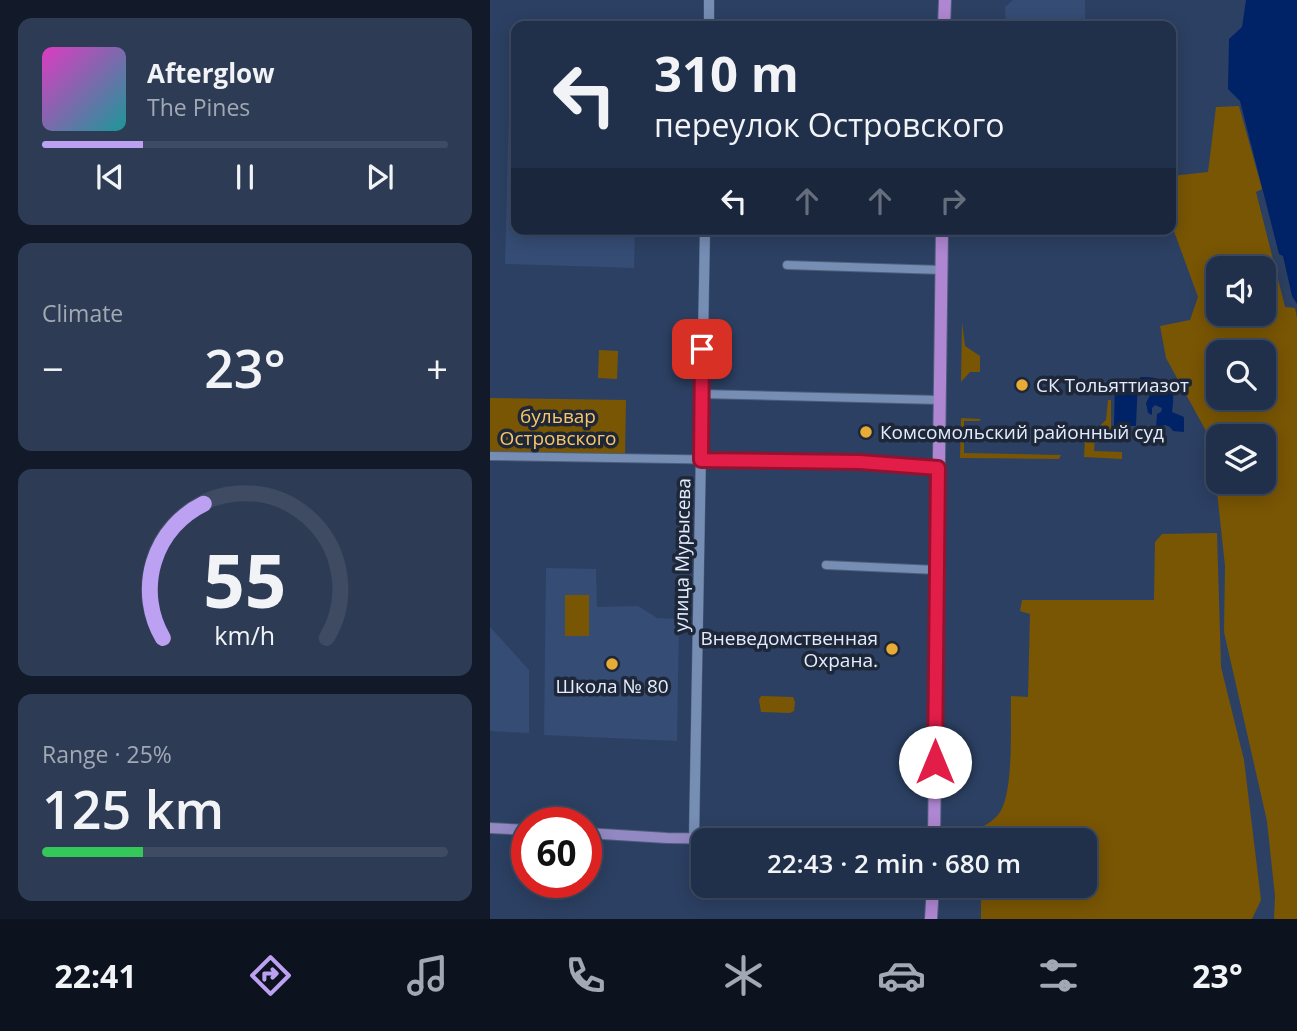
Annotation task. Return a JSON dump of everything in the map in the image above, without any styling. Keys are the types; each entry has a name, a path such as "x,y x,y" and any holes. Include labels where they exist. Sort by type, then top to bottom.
{"main road":[{"path":"944,21 945,0"},
{"path":"934,828 942,235"},
{"path":"490,828 511,829"},
{"path":"602,834 691,838"},
{"path":"932,919 933,898"}],"street":[{"path":"709,0 709,21"},
{"name":"улица Мурысева","path":"694,828 705,235"},
{"path":"787,265 942,270"},
{"path":"702,394 939,400"},
{"path":"490,456 860,462 938,468"},
{"path":"826,565 937,570"}],"shaded area":[{"path":"1013,0 1085,0 1085,21 1006,21 1005,7"},
{"path":"511,109 511,235 635,235 634,268 505,264"},
{"name":"Школа № 80","path":"546,568 596,569 597,607 638,606 657,618 679,619 677,741 544,735"},
{"path":"490,627 529,670 529,733 490,731"}],"green space":[{"path":"1239,106 1262,189 1256,192 1272,256 1206,256 1206,326 1276,326 1276,271 1285,307 1295,308 1297,318 1297,919 1274,919 1275,896 1267,821 1224,632 1225,566 1217,494 1276,494 1276,424 1206,424 1206,431 1166,358 1160,326 1190,320 1198,297 1175,235 1176,175 1208,172 1216,107"},
{"path":"962,322 965,346 980,356 980,372 970,372 961,382"},
{"path":"599,350 618,351 617,379 598,378"},
{"name":"бульвар Островского","path":"490,398 626,400 625,455 490,453"},
{"path":"1108,400 1111,400 1111,427 1120,427 1119,437 1095,437 1094,451 1122,452 1122,459 1084,457 1085,440 1106,420"},
{"path":"961,418 981,419 964,421 964,453 1061,455 1059,459 960,458"},
{"path":"1217,533 1221,667 1244,760 1261,900 1252,919 981,919 981,898 1097,898 1097,828 980,828 997,816 1007,793 1011,696 1028,697 1030,614 1020,611 1022,600 1154,600 1155,542 1162,534"},
{"path":"565,595 589,595 589,636 565,636"},
{"path":"761,696 793,697 794,711 761,712"}],"water":[{"path":"1246,0 1297,0 1297,304 1292,296 1283,256 1279,254 1240,101 1228,89 1229,39 1242,27"},
{"path":"1140,377 1157,378 1168,384 1173,394 1172,412 1184,417 1184,432 1173,431 1165,425 1156,428 1157,414 1162,408 1155,405 1152,415 1148,413 1146,403 1152,391 1148,386 1140,386"},
{"path":"1115,379 1138,379 1136,426 1114,426"}],"place":[{"name":"СК Тольяттиазот","path":"1022,385"},
{"name":"Комсомольский районный суд","path":"866,432"},
{"name":"Вневедомственная Охрана.","path":"892,649"},
{"name":"Школа № 80","path":"612,664"}],"route":[{"path":"702,349 701,460 860,462 938,468 935,762"}]}
